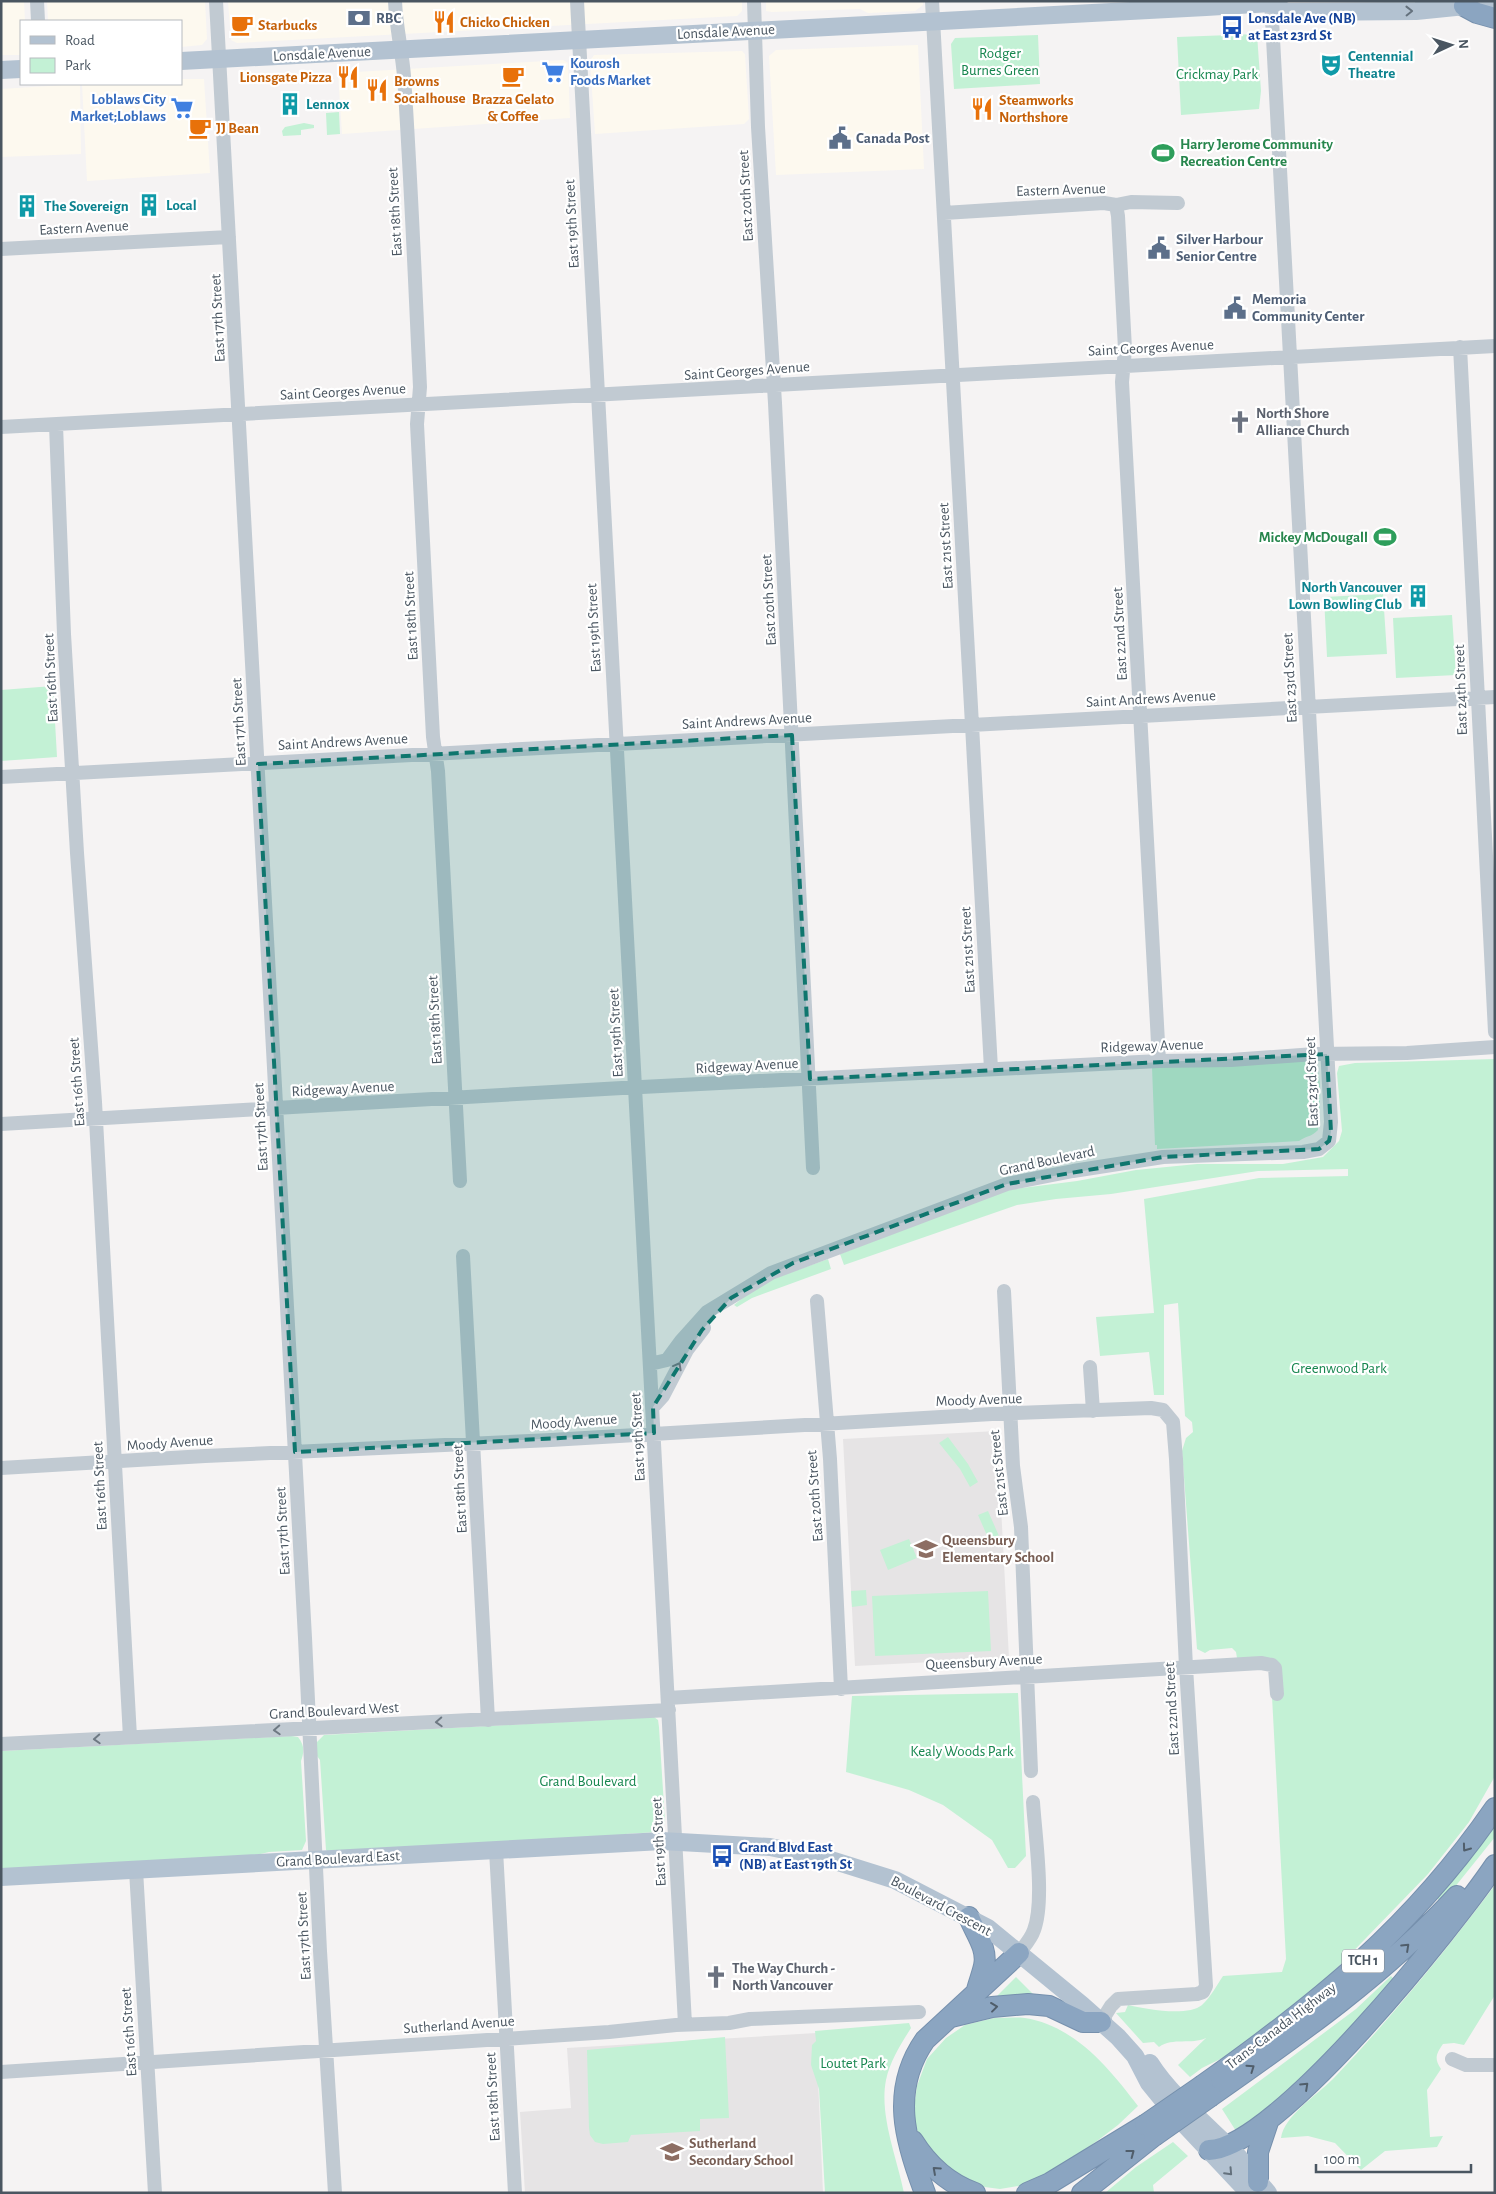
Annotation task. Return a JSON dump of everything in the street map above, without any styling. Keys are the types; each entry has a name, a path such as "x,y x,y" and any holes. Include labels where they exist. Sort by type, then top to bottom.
{"highway":[{"path":"1464,6 1477,13 1495,18"},
{"name":"Trans-Canada Highway","path":"1061,2193 1094,2164 1149,2131 1193,2099 1293,2020 1382,1943 1440,1882 1495,1808"},
{"name":"Trans-Canada Highway","path":"1193,2099 1302,2032 1367,1982 1428,1927 1495,1852"},
{"path":"1209,2150 1229,2147 1240,2141 1269,2119 1326,2067 1378,2012 1495,1865"},
{"path":"969,1917 984,1949 984,1965 977,1990"},
{"path":"925,2193 913,2161 908,2134 903,2096 906,2075 914,2055 925,2040 1019,1952"},
{"path":"947,2019 973,2010 1028,2004 1049,2006 1083,2022 1101,2022"},
{"path":"1258,2189 1258,2152 1269,2119"},
{"path":"1028,2193 1149,2131"},
{"name":"Trans-Canada Highway","path":"1082,2193 1149,2131"},
{"path":"908,2134 932,2167 954,2184 975,2193"}],"main road":[{"name":"Lonsdale Avenue","path":"182,61 933,21 1133,6 1272,2 1286,12 1416,11 1495,3"},
{"path":"1,70 20,69"},
{"name":"Grand Boulevard East","path":"1,1876 676,1842"},
{"name":"Boulevard Crescent","path":"676,1842 770,1847 828,1859 895,1880 988,1928 1019,1952 1143,2059 1163,2069 1193,2099"},
{"name":"Boulevard Crescent","path":"1143,2059 1149,2083 1193,2099"},
{"path":"1193,2099 1220,2128 1229,2147 1258,2189"},
{"path":"1193,2099 1209,2150 1258,2189"}],"street":[{"path":"37,1 38,20"},
{"name":"East 17th Street","path":"216,1 317,1860 320,1951 335,2193"},
{"name":"East 18th Street","path":"395,1 399,50 404,74 420,387 417,424 460,1181"},
{"name":"East 19th Street","path":"577,1 685,2024"},
{"name":"East 20th Street","path":"754,1 758,127 774,385 813,1168"},
{"name":"East 21st Street","path":"932,1 990,1069"},
{"name":"East 23rd Street","path":"1272,2 1331,1122 1328,1141"},
{"name":"Eastern Avenue","path":"944,213 1104,204 1116,205 1131,202 1178,203"},
{"name":"East 22nd Street","path":"1116,205 1125,349 1122,382 1159,1061"},
{"name":"Eastern Avenue","path":"1,249 229,237"},
{"name":"Saint Georges Avenue","path":"1,428 1495,346"},
{"name":"East 24th Street","path":"1460,348 1495,1032"},
{"name":"East 16th Street","path":"56,424 64,628 96,1119 130,1737"},
{"name":"Saint Andrews Avenue","path":"1,777 1495,697"},
{"name":"Ridgeway Avenue","path":"1,1124 990,1069 1159,1061 1231,1060 1327,1054 1406,1053 1495,1047"},
{"name":"Grand Boulevard","path":"650,1364 667,1360 702,1318 718,1304 771,1273 793,1263 1007,1184 1073,1170 1163,1157 1303,1152 1319,1149 1328,1141"},
{"name":"East 18th Street","path":"463,1256 488,1720"},
{"name":"East 21st Street","path":"1004,1290 1009,1414 1013,1466 1021,1527 1031,1771"},
{"name":"Grand Boulevard","path":"652,1407 663,1396 687,1350 731,1298"},
{"name":"East 20th Street","path":"817,1301 830,1459 841,1689"},
{"path":"1090,1367 1094,1411"},
{"name":"Moody Avenue","path":"1,1468 474,1444 827,1423 1151,1408 1163,1410 1172,1422"},
{"name":"East 22nd Street","path":"1101,2022 1118,1999 1197,1994 1203,1992 1206,1986 1186,1667 1176,1459 1172,1422"},
{"name":"Queensbury Avenue","path":"668,1704 881,1684 1261,1664 1272,1665 1276,1672 1277,1694"},
{"name":"Grand Boulevard West","path":"1,1744 488,1720 668,1704"},
{"path":"1019,1952 1027,1944 1034,1929 1039,1901 1033,1802"},
{"name":"East 18th Street","path":"496,1850 515,2193"},
{"name":"East 16th Street","path":"136,1870 155,2193"},
{"name":"Sutherland Avenue","path":"1,2072 609,2032 685,2024 729,2023 750,2019 920,2012"},
{"path":"1452,2059 1466,2065 1495,2065"}],"highlighted area":[{"path":"792,735 810,1079 1327,1054 1331,1132 1329,1141 1319,1149 1163,1157 1007,1184 793,1263 731,1298 702,1330 653,1407 654,1433 295,1452 258,764"}],"shaded area":[{"path":"1,1 24,1 25,20 20,20 20,55 1,55"},
{"path":"47,1 205,1 207,39 202,45 182,47 182,20 48,20"},
{"path":"228,1 742,1 742,11 737,16 237,43 231,40"},
{"path":"766,1 923,1 923,5 915,11 868,13 860,9 772,12 766,11"},
{"path":"918,45 924,169 776,175 769,56 776,50"},
{"path":"742,51 745,54 749,119 744,124 595,134 590,61 594,55"},
{"path":"563,60 568,63 570,118 342,134 338,73"},
{"path":"182,79 204,79 210,173 87,181 82,85 182,85"},
{"path":"80,85 81,154 1,157 1,89"},
{"name":"Queensbury Elementary School","path":"997,1431 1009,1658 855,1666 843,1439"},
{"name":"Sutherland Secondary School","path":"816,2033 823,2193 525,2193 520,2112 571,2108 567,2048"}],"green space":[{"name":"Crickmay Park","path":"1257,34 1261,91 1259,109 1181,115 1177,37"},
{"name":"Rodger Burnes Green","path":"1038,35 1040,84 954,89 951,44 955,38"},
{"path":"339,112 340,134 327,135 326,113"},
{"path":"304,123 314,125 314,128 301,130 301,135 283,136 282,131 285,127"},
{"path":"1383,594 1387,654 1327,657 1324,597"},
{"path":"1452,615 1456,675 1396,678 1393,618"},
{"path":"53,686 57,757 1,761 1,690"},
{"path":"1311,1059 1315,1064 1320,1082 1318,1130 1313,1134 1299,1141 1157,1149 1157,1145 1155,1145 1152,1067"},
{"name":"Greenwood Park","path":"1495,1059 1495,1776 1469,1822 1428,1874 1306,2000 1265,2037 1202,2068 1190,2077 1178,2065 1206,2038 1194,2041 1170,2042 1159,2047 1154,2042 1143,2043 1116,2013 1125,2012 1128,2005 1166,2011 1187,2011 1202,2005 1223,1976 1282,1972 1286,1959 1270,1659 1237,1658 1236,1652 1232,1648 1210,1650 1205,1653 1197,1649 1182,1451 1186,1438 1193,1432 1192,1422 1185,1416 1178,1303 1164,1305 1164,1395 1154,1395 1149,1352 1100,1356 1096,1317 1154,1313 1144,1199 1259,1178 1348,1176 1348,1169 1258,1171 1111,1194 1017,1205 844,1265 840,1254 1006,1190 1077,1181 1136,1170 1197,1164 1283,1164 1323,1157 1339,1141 1342,1131 1337,1073 1339,1066 1355,1063"},
{"path":"828,1259 831,1269 752,1298 737,1307 734,1305 761,1283"},
{"path":"948,1437 968,1464 978,1482 970,1487 960,1469 939,1443"},
{"path":"988,1511 999,1536 989,1540 978,1515"},
{"path":"909,1539 917,1558 888,1570 880,1550"},
{"path":"866,1590 867,1605 852,1607 851,1591"},
{"path":"988,1591 991,1651 875,1656 872,1596"},
{"name":"Kealy Woods Park","path":"1018,1693 1026,1856 1015,1868 1008,1868 992,1840 943,1805 909,1790 846,1772 852,1696"},
{"name":"Grand Boulevard","path":"654,1717 658,1720 659,1727 665,1822 663,1828 658,1832 625,1834 611,1839 328,1852 326,1850 320,1760 317,1756 316,1743 324,1735"},
{"path":"298,1737 303,1749 301,1761 306,1841 302,1850 269,1852 248,1857 1,1870 1,1751"},
{"path":"1495,1820 1495,1837 1442,1903 1435,1896"},
{"path":"1495,1885 1495,1995 1464,2045 1454,2043 1443,2044 1437,2054 1437,2062 1441,2069 1427,2090 1430,2137 1443,2136 1437,2147 1385,2151 1361,2170 1335,2143 1308,2136 1281,2138 1288,2122 1302,2106 1333,2079 1376,2033 1437,1960"},
{"path":"1391,1976 1397,1983 1340,2042 1280,2098 1236,2131 1222,2109 1356,2009"},
{"path":"1016,1977 1036,1997 993,2000"},
{"path":"994,2018 1025,2018 1060,2030 1075,2039 1103,2064 1138,2106 1118,2125 1056,2170 1025,2185 1000,2189 977,2186 953,2177 919,2137 913,2114 917,2086 927,2059 946,2038 965,2025"},
{"name":"Loutet Park","path":"909,2023 911,2028 890,2066 884,2093 887,2122 904,2193 825,2193 819,2089 811,2065 812,2045 816,2041 815,2031"},
{"path":"725,2037 729,2118 700,2119 700,2131 631,2135 628,2142 603,2144 595,2142 590,2135 589,2128 587,2050"},
{"path":"1173,2142 1188,2156 1153,2185 1154,2193 1105,2193 1136,2167"}],"place":[{"name":"RBC","path":"359,18"},
{"name":"Chicko Chicken","path":"444,22"},
{"name":"Starbucks","path":"242,25"},
{"name":"Lonsdale Ave (NB) at East 23rd St","path":"1232,27"},
{"name":"Centennial Theatre","path":"1331,65"},
{"name":"Kourosh Foods Market","path":"553,72"},
{"name":"Brazza Gelato & Coffee","path":"513,76"},
{"name":"Lionsgate Pizza","path":"348,77"},
{"name":"Browns Socialhouse","path":"377,90"},
{"name":"Lennox","path":"290,104"},
{"name":"Loblaws City Market;Loblaws","path":"182,108"},
{"name":"Steamworks Northshore","path":"982,109"},
{"name":"JJ Bean","path":"200,128"},
{"name":"Canada Post","path":"840,138"},
{"name":"Harry Jerome Community Recreation Centre","path":"1163,153"},
{"name":"Local","path":"149,205"},
{"name":"The Sovereign","path":"27,206"},
{"name":"Silver Harbour Senior Centre","path":"1159,248"},
{"name":"Memoria Community Center","path":"1235,308"},
{"name":"North Shore Alliance Church","path":"1240,422"},
{"name":"Mickey McDougall","path":"1385,537"},
{"name":"North Vancouver Lown Bowling Club","path":"1418,596"},
{"name":"Queensbury Elementary School","path":"926,1549"},
{"name":"Grand Blvd East (NB) at East 19th St","path":"722,1856"},
{"name":"The Way Church - North Vancouver","path":"716,1977"},
{"name":"Sutherland Secondary School","path":"672,2152"}]}
